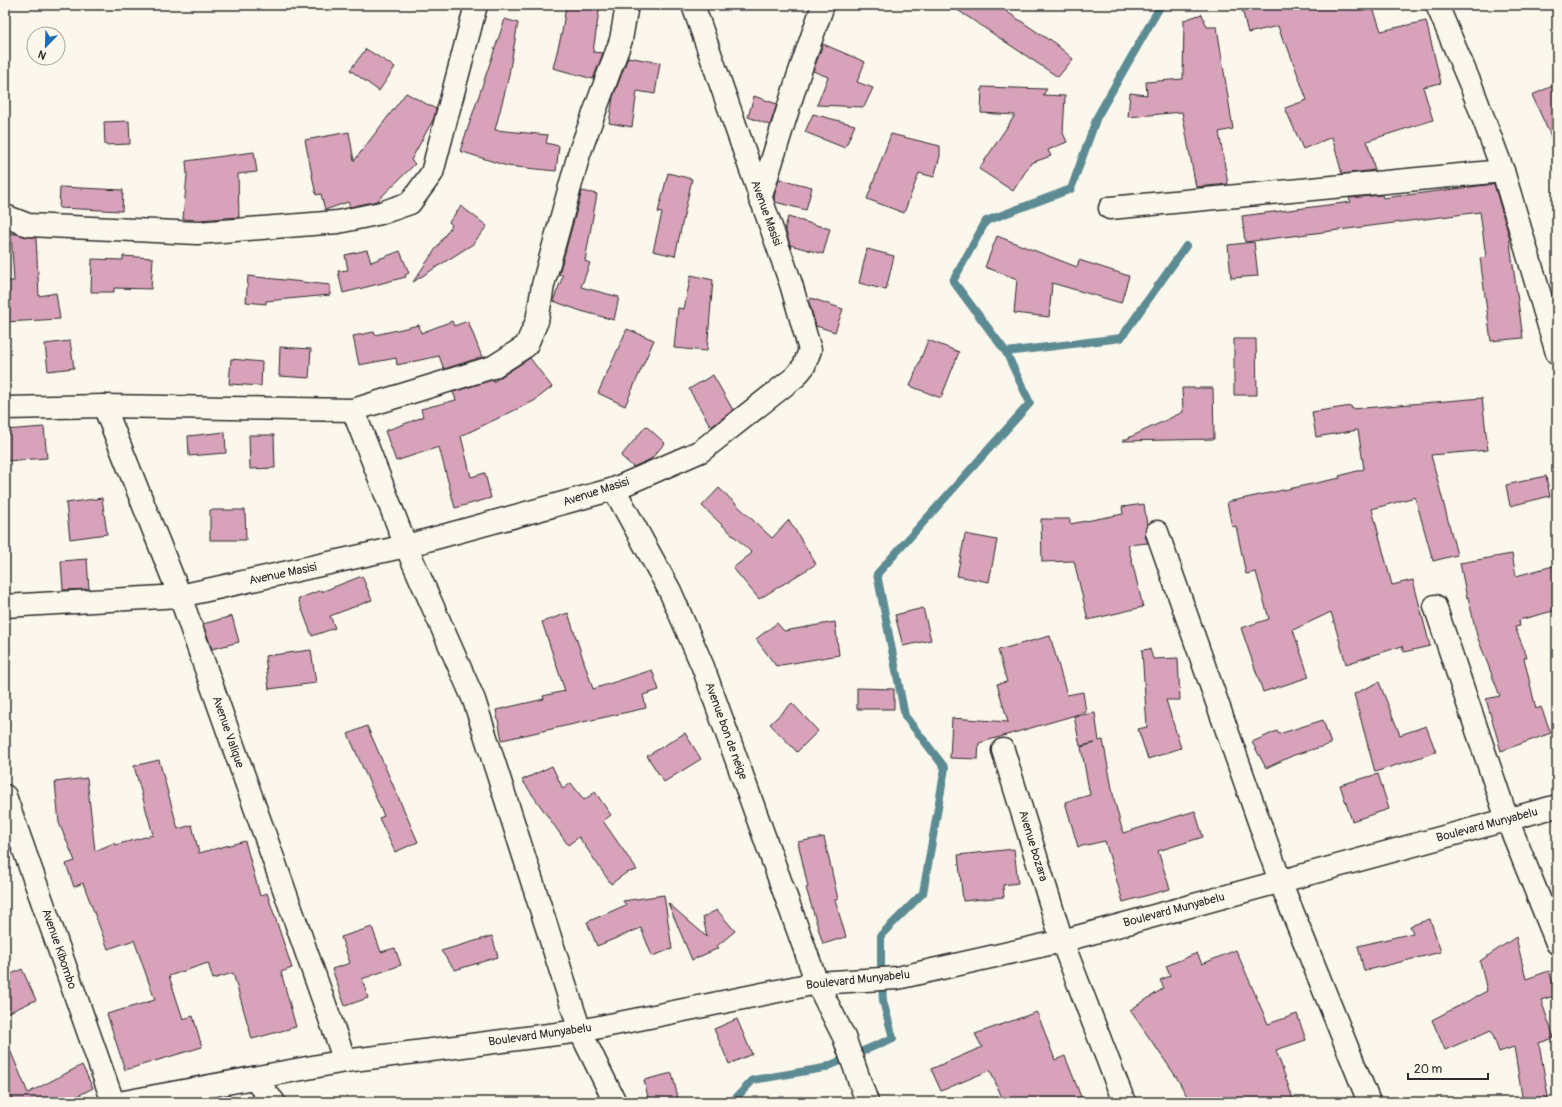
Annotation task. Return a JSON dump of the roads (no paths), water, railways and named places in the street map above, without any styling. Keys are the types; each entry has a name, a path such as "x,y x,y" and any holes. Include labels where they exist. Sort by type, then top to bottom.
{"street":[{"path":"5,216 28,225 197,233 338,222 381,213 410,203 432,173 476,5"},
{"path":"5,408 104,406 353,410 493,368 526,346 537,321 543,285 579,154 621,40 627,5"},
{"name":"Avenue Masisi","path":"5,606 180,596 406,546 614,489 701,451 795,377 804,366 810,350 791,284 693,5"},
{"path":"760,199 798,77 823,5"},
{"path":"1438,5 1472,88 1503,171 1557,353"},
{"path":"1110,208 1503,171"},
{"name":"Avenue Valique","path":"104,406 180,596 345,1061"},
{"path":"353,410 406,546 474,700 580,1031 615,1102"},
{"name":"Avenue bon de neige","path":"614,489 670,591 703,667 817,983 844,1037 853,1068 867,1102"},
{"path":"1158,532 1280,881 1369,1102"},
{"path":"1435,606 1507,819 1557,943"},
{"name":"Avenue bozara","path":"1003,750 1062,941 1124,1102"},
{"name":"Avenue Kibombo","path":"5,796 113,1102"},
{"name":"Boulevard Munyabelu","path":"124,1102 345,1061 580,1031 817,983 897,978 1062,941 1557,806"},
{"path":"253,1078 274,1102"}],"waterway":[{"path":"732,1102 753,1080 824,1068 893,1038 883,1001 881,935 923,893 945,768 905,716 877,574 1030,403 1006,352 953,281 986,221 1071,189 1097,117 1161,5"},
{"path":"1006,352 1121,338 1186,246"}]}
